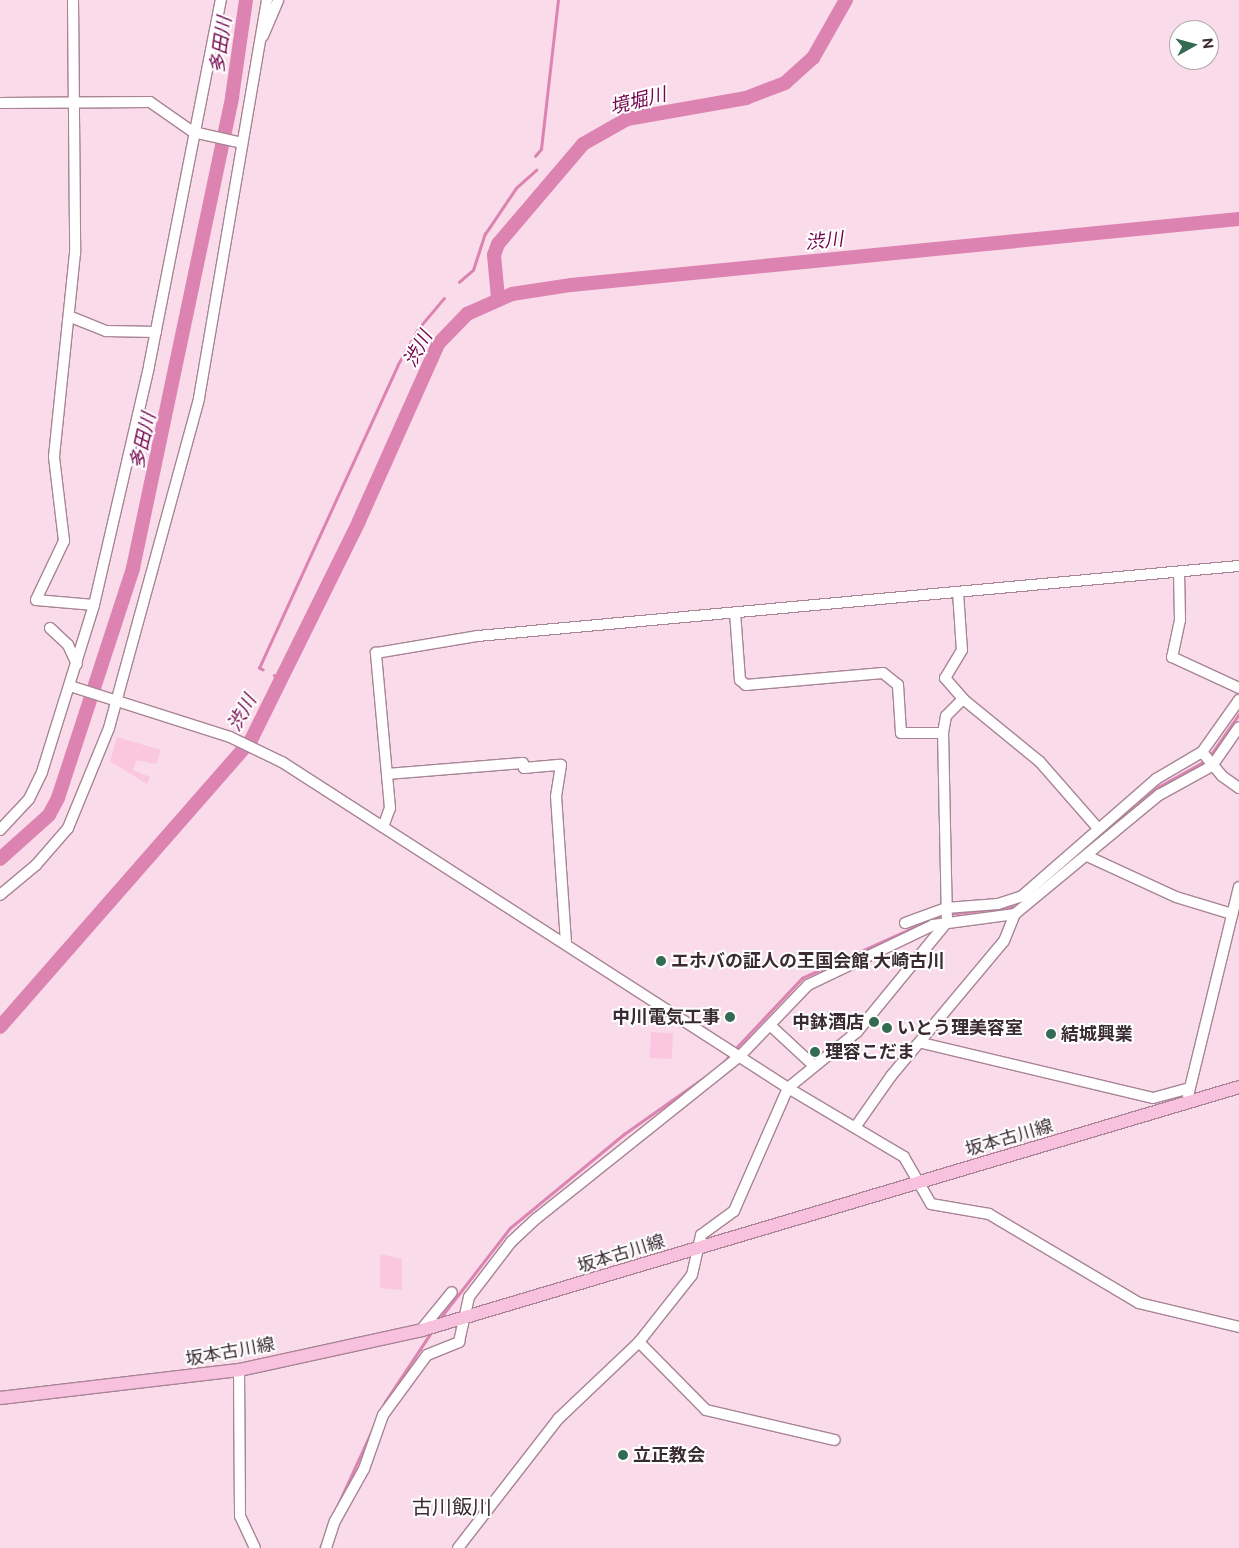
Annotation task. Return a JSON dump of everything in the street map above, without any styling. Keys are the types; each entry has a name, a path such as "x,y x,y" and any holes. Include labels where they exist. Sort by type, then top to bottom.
{"main road":[{"name":"坂本古川線","path":"0,1398 239,1370 441,1325 919,1183 1188,1096 1239,1087"}],"street":[{"path":"72,0 74,102 71,318 54,457 64,540 36,600 74,600 94,604"},
{"path":"0,830 29,799 42,772 73,687 77,664 94,604 156,332 221,0"},
{"path":"0,895 36,865 68,828 92,777 199,398 239,142 267,0"},
{"path":"260,42 278,0"},
{"path":"0,103 150,102 196,133 239,142"},
{"path":"71,318 106,331 156,332"},
{"path":"383,827 390,808 376,653 478,636 1239,566"},
{"path":"1179,572 1180,620 1172,657 1239,688"},
{"path":"958,592 962,650 946,678 962,699 1019,742 1097,827"},
{"path":"735,612 740,680 746,685 884,673 898,685 901,733 944,732"},
{"path":"50,628 68,645 77,664"},
{"path":"73,687 233,738 263,752 566,944 788,1088 856,1126 904,1157 931,1204 988,1214 1139,1304 1239,1327"},
{"path":"458,1548 558,1419 639,1342 692,1275 706,1228 734,1211 788,1088 812,1064 864,1025 946,915 944,732 946,716 962,699"},
{"path":"856,1126 1004,941 1015,914 1085,850 1097,827 1156,779 1207,759 1239,700"},
{"path":"906,923 998,904 1022,896 1207,759 1239,726"},
{"path":"1207,759 1239,788"},
{"path":"387,774 523,763 524,768 561,765 556,796 566,944"},
{"path":"1085,850 1176,897 1232,914"},
{"path":"922,1042 1153,1098 1188,1096 1239,886"},
{"path":"326,1548 335,1521 364,1469 383,1416 426,1355 459,1342 469,1297 511,1242 735,1053 771,1026 808,985 946,915 1015,914"},
{"path":"771,1026 812,1064"},
{"path":"421,1330 452,1292"},
{"path":"639,1342 706,1410 835,1440"},
{"path":"239,1370 240,1516 255,1548"}],"shaded area":[{"path":"117,737 161,750 156,764 137,760 133,770 150,777 147,784 110,761"},
{"path":"651,1032 673,1033 672,1059 650,1058"},
{"path":"380,1254 402,1259 402,1290 380,1288"}],"waterway":[{"name":"多田川","path":"0,859 49,815 58,798 133,568 232,97 246,0"},
{"path":"535,156 541,149 558,0"},
{"name":"境堀川","path":"498,298 494,255 498,244 583,144 627,119 746,98 785,83 813,58 846,0"},
{"path":"459,282 473,270 485,234 516,188 536,170"},
{"name":"渋川","path":"0,1027 251,740 359,521 438,344 467,314 512,294 571,285 1239,219"},
{"path":"263,670 259,668 397,366 418,329 444,298"},
{"name":"渋川","path":"274,675 283,680"},
{"path":"1210,756 1239,714"},
{"path":"1075,858 1158,787 1207,760"},
{"path":"949,914 1018,906"},
{"path":"734,1050 802,978 941,915"},
{"path":"719,1067 731,1054"},
{"path":"438,1321 510,1228 624,1134 709,1074"},
{"path":"335,1511 385,1402 430,1334"},
{"path":"320,1548 324,1539"}],"place":[{"name":"エホバの証人の王国会館 大崎古川","path":"661,961"},
{"name":"中川電気工事","path":"730,1017"},
{"name":"中鉢酒店","path":"874,1022"},
{"name":"いとう理美容室","path":"887,1028"},
{"name":"結城興業","path":"1051,1034"},
{"name":"理容こだま","path":"815,1052"},
{"name":"立正教会","path":"623,1455"}],"district":[{"name":"古川飯川","path":"452,1507"}]}
